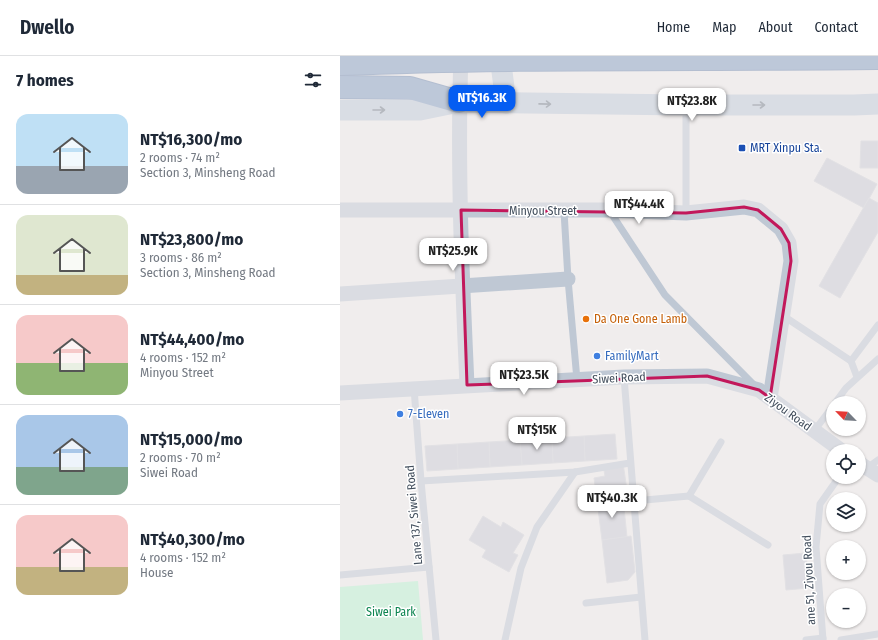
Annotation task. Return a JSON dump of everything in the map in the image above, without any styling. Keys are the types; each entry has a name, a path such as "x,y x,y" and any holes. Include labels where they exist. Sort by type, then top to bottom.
{"highway":[{"path":"340,57 403,62"},
{"path":"340,64 608,59 878,58"},
{"path":"340,87 410,88 459,102"}],"main road":[{"path":"500,56 506,103"},
{"path":"340,110 420,110 459,102 686,105 878,104"}],"street":[{"path":"461,56 459,102 462,285 467,385"},
{"name":"Minyou Street","path":"340,210 609,210 686,213 744,207 758,210 781,229 789,243 791,261 782,315 764,394"},
{"path":"340,294 568,279"},
{"name":"Ziyou Road","path":"707,376 764,394 832,444"},
{"name":"Siwei Road","path":"340,393 624,377 707,376"}],"lane":[{"path":"686,105 686,213"},
{"path":"609,210 665,296 764,394"},
{"path":"564,211 568,279 577,380"},
{"path":"782,315 851,361 857,377"},
{"path":"851,361 878,325"},
{"path":"840,396 857,377 878,359"},
{"path":"624,377 645,640"},
{"name":"Lane 137, Siwei Road","path":"414,388 436,640"},
{"path":"814,431 826,415"},
{"path":"689,496 721,442"},
{"path":"421,481 575,472 630,463"},
{"path":"505,640 521,568 537,527 575,472"},
{"name":"ane 51, Ziyou Road","path":"823,639 816,547 820,504 834,484"},
{"path":"634,501 689,496 768,546"},
{"path":"340,575 430,568"},
{"path":"586,603 641,597"},
{"path":"841,640 878,634"},
{"path":"806,640 823,639"}],"highlighted area":[{"path":"744,207 758,210 781,229 789,243 791,261 770,398 759,390 707,376 467,385 461,210 686,213"}],"green space":[{"name":"Siwei Park","path":"418,581 423,640 340,640 340,587"}],"building":[{"path":"861,141 878,141 878,168 860,168"},
{"path":"827,158 877,184 864,208 814,181"},
{"path":"869,198 878,203 878,232 840,298 819,286"},
{"path":"615,434 617,459 585,461 584,436"},
{"path":"584,436 585,461 553,463 552,438"},
{"path":"552,438 553,463 522,465 520,440"},
{"path":"520,440 522,465 490,467 489,442"},
{"path":"489,442 490,467 458,469 457,444"},
{"path":"457,444 458,469 427,471 425,446"},
{"path":"623,463 628,497 597,501 594,478 605,476 603,465"},
{"path":"623,498 627,537 602,540 597,501"},
{"path":"483,516 501,527 503,522 524,535 513,553 518,555 509,572 482,557 486,550 469,540"},
{"path":"631,536 635,572 628,580 607,583 602,540"},
{"path":"806,553 809,588 786,590 783,555"}],"place":[{"name":"MRT Xinpu Sta.","path":"742,148"},
{"name":"Da One Gone Lamb","path":"586,319"},
{"name":"FamilyMart","path":"597,356"},
{"name":"7-Eleven","path":"400,414"}]}
